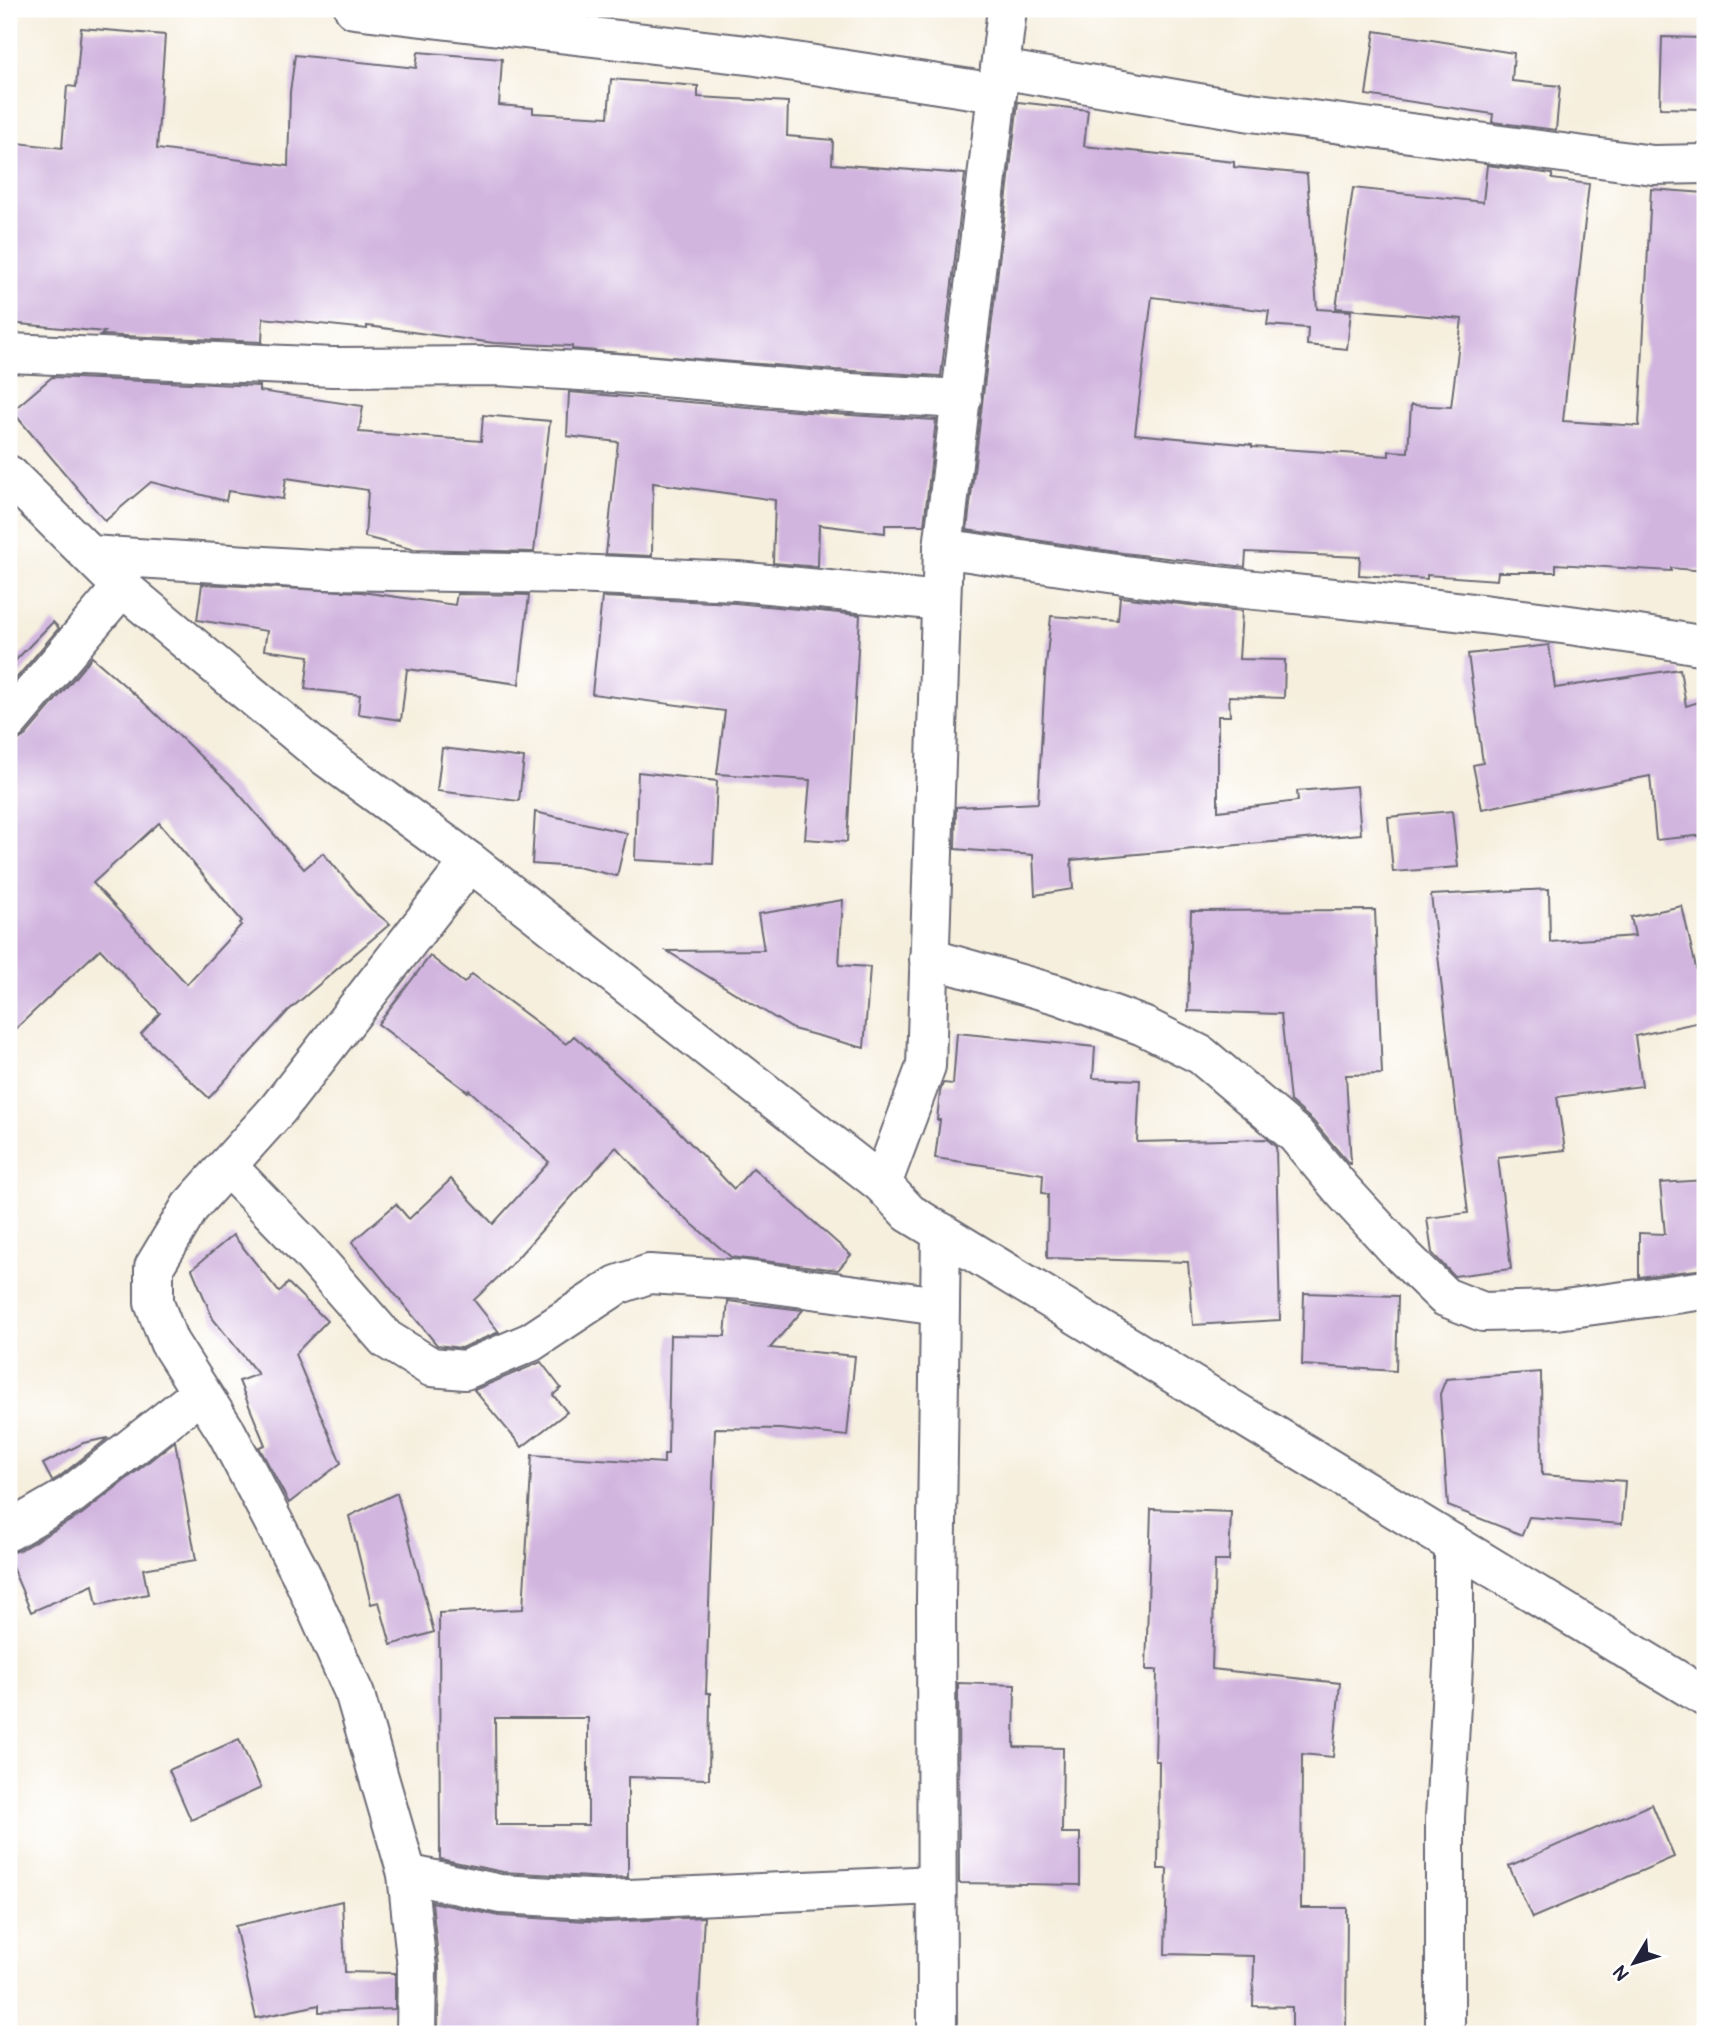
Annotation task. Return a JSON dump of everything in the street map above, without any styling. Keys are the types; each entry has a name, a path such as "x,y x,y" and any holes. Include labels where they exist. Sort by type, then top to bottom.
{"street":[{"path":"354,9 756,56 999,81 1653,165 1705,164"},
{"path":"882,1184 926,1066 943,548 1007,9"},
{"path":"9,353 334,367 497,366 962,400"},
{"path":"9,475 122,587 317,751 470,862 882,1184 909,1213 1705,1698"},
{"path":"943,548 1163,580 1427,608 1705,646"},
{"path":"90,555 328,570 572,574 737,581 941,601"},
{"path":"9,721 122,587"},
{"path":"416,2034 417,1968 407,1874 355,1695 302,1576 227,1433 170,1342 154,1303 154,1267 190,1207 278,1109 470,862"},
{"path":"929,958 1059,995 1143,1026 1201,1055 1296,1135 1343,1191 1445,1297 1483,1312 1557,1310 1705,1290"},
{"path":"227,1166 309,1251 386,1339 430,1367 465,1370 531,1342 617,1285 649,1274 744,1280 940,1306"},
{"path":"937,2034 940,1232"},
{"path":"9,1531 71,1495 201,1393"},
{"path":"1446,2034 1444,1818 1454,1647 1454,1544"},
{"path":"407,1874 500,1894 607,1900 936,1885"}],"building":[{"path":"81,28 165,35 157,149 288,166 290,92 295,55 416,68 418,52 502,59 499,105 533,108 533,113 608,117 611,79 698,86 698,97 788,102 787,136 833,140 832,164 965,174 941,376 572,349 572,346 494,343 367,326 367,329 263,318 262,342 101,335 105,332 9,323 9,142 62,148 67,86 76,87"},
{"path":"1375,31 1514,53 1512,81 1560,86 1556,130 1492,122 1493,114 1366,95"},
{"path":"1662,37 1705,38 1705,109 1660,108"},
{"path":"1018,102 1088,110 1084,146 1234,162 1234,167 1307,174 1317,309 1351,311 1347,349 1307,345 1308,328 1267,325 1269,311 1152,297 1135,434 1252,447 1389,456 1389,451 1408,452 1411,405 1451,407 1462,319 1336,308 1353,188 1483,202 1487,165 1552,174 1552,179 1589,184 1563,421 1639,426 1651,189 1705,193 1705,571 1556,564 1556,572 1498,572 1497,580 1427,575 1427,579 1359,575 1360,557 1246,552 1245,567 1123,553 967,530"},
{"path":"52,377 259,386 259,391 363,406 359,432 481,441 483,415 550,421 534,552 411,549 365,537 368,490 286,478 283,499 228,491 226,501 151,482 105,521 12,411"},
{"path":"569,392 936,420 924,525 885,525 885,533 819,525 818,567 773,563 775,500 653,483 652,556 606,554 618,442 567,436"},
{"path":"202,584 361,592 455,605 457,594 529,595 519,684 407,669 401,720 358,714 360,695 305,689 309,656 264,650 267,631 197,620"},
{"path":"602,597 735,603 860,615 847,842 805,839 810,780 717,774 725,711 592,694"},
{"path":"1120,597 1242,611 1239,659 1285,660 1284,698 1229,696 1230,716 1218,716 1218,811 1298,801 1297,791 1357,786 1361,834 1071,860 1073,889 1035,895 1033,855 955,849 956,807 1038,803 1051,616 1118,621"},
{"path":"53,622 59,628 9,687 9,667"},
{"path":"1549,645 1555,688 1680,669 1686,706 1705,700 1705,835 1656,840 1650,776 1482,809 1473,765 1483,763 1468,654"},
{"path":"92,657 234,788 304,869 323,853 371,909 390,924 288,1011 209,1098 141,1034 160,1013 100,949 9,1035 9,742 17,741 26,735","holes":["159,823 242,921 187,984 93,883"]},
{"path":"442,748 524,758 519,801 437,791"},
{"path":"638,772 717,781 713,864 635,860"},
{"path":"1452,811 1458,867 1393,872 1388,817"},
{"path":"535,812 627,833 617,876 577,867 532,864"},
{"path":"1549,889 1550,942 1635,936 1631,917 1682,906 1705,1008 1705,1021 1635,1036 1642,1086 1557,1097 1565,1150 1498,1157 1511,1269 1454,1276 1432,1253 1427,1218 1468,1213 1431,895"},
{"path":"843,900 839,965 870,967 864,1048 793,1029 667,951 764,950 758,914"},
{"path":"1375,910 1382,1074 1346,1075 1349,1164 1313,1121 1290,1101 1281,1014 1188,1011 1191,911"},
{"path":"430,956 464,983 472,974 566,1044 574,1036 669,1121 734,1189 753,1168 851,1255 838,1270 731,1257 672,1207 616,1147 509,1267 474,1300 499,1332 461,1348 437,1345 352,1242 396,1204 409,1219 451,1179 493,1224 549,1162 469,1090 468,1092 378,1024"},
{"path":"957,1033 1095,1047 1093,1078 1140,1080 1137,1142 1267,1139 1276,1147 1280,1320 1193,1325 1188,1262 1047,1258 1048,1194 1042,1193 1043,1174 935,1158 940,1120 937,1120 940,1092 943,1083 953,1084"},
{"path":"1705,1180 1705,1269 1639,1277 1639,1233 1665,1234 1660,1183"},
{"path":"233,1235 279,1292 288,1283 327,1321 295,1354 341,1463 289,1503 259,1447 265,1445 239,1381 258,1374 213,1319 192,1269"},
{"path":"1304,1293 1398,1296 1396,1371 1302,1365"},
{"path":"728,1301 803,1310 770,1348 855,1356 847,1436 780,1429 715,1428 706,1693 710,1693 709,1779 628,1777 628,1877 503,1872 440,1859 439,1613 523,1609 532,1455 664,1463 664,1454 668,1454 670,1335 725,1336","holes":["495,1718 588,1718 588,1825 496,1825"]},
{"path":"541,1362 561,1388 553,1395 567,1412 522,1447 474,1390"},
{"path":"1541,1372 1542,1475 1625,1481 1622,1524 1529,1517 1522,1535 1448,1506 1440,1394 1446,1379"},
{"path":"108,1438 52,1481 43,1464 83,1443"},
{"path":"175,1441 196,1560 143,1569 148,1594 97,1605 93,1585 31,1612 9,1560 9,1553 20,1550 82,1514"},
{"path":"397,1493 434,1632 391,1645 379,1602 371,1604 349,1516"},
{"path":"1151,1509 1231,1512 1229,1561 1215,1561 1212,1669 1340,1683 1333,1757 1302,1754 1301,1908 1347,1908 1346,2034 1292,2034 1292,2007 1253,2006 1254,1956 1165,1954 1167,1869 1158,1869 1159,1761 1155,1761 1157,1670 1146,1670"},
{"path":"958,1683 1015,1685 1014,1747 1063,1748 1062,1833 1080,1833 1080,1885 959,1883"},
{"path":"239,1739 261,1788 191,1820 169,1770"},
{"path":"1652,1804 1674,1857 1532,1918 1509,1866"},
{"path":"342,1901 345,1972 395,1973 395,2009 319,2012 319,2005 256,2018 235,1926"},
{"path":"432,1902 499,1916 606,1922 704,1917 697,2034 628,2030 628,2034 438,2034 439,1966"}]}
